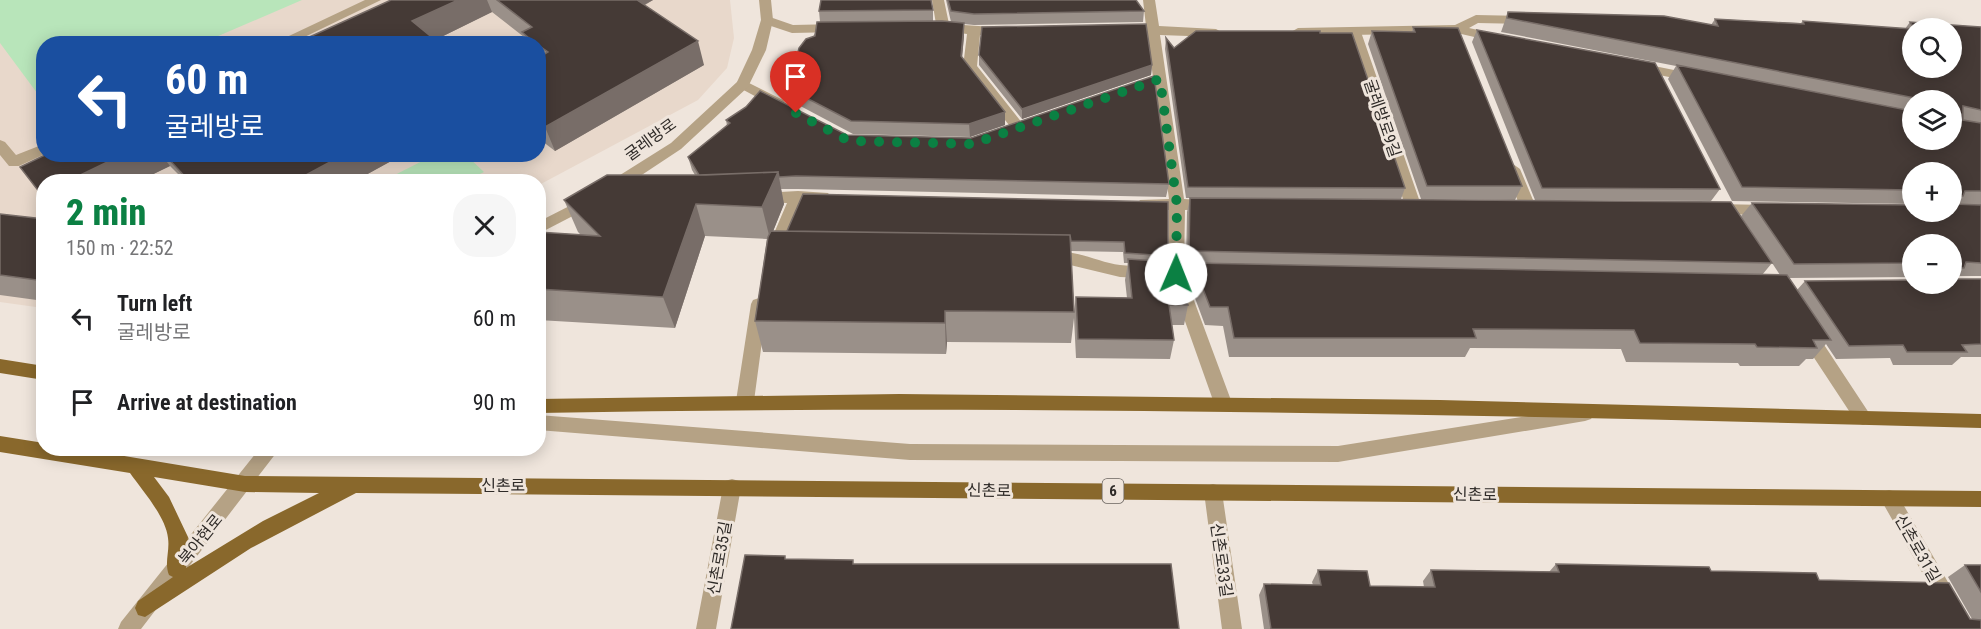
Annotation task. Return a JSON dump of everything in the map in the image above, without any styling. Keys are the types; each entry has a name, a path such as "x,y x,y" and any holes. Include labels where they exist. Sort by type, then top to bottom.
{"main road":[{"path":"0,366 36,372"},
{"path":"546,406 745,401 1223,404 1981,421"},
{"name":"신촌로","path":"0,444 36,450"},
{"name":"신촌로","path":"74,456 244,484 1981,499"},
{"path":"135,466 162,502 178,537 176,569"},
{"path":"144,608 195,572 281,519 355,484"}],"street":[{"path":"296,36 375,0"},
{"name":"굴레방로","path":"546,225 596,198 676,146 743,84 759,50 767,20 765,0"},
{"path":"938,0 937,27 974,31 1022,30"},
{"path":"1149,0 1177,205 1176,274 1223,404"},
{"path":"1459,34 1476,19 1534,21"},
{"path":"767,20 792,29 853,28"},
{"path":"1106,29 1154,28 1196,33 1230,33"},
{"path":"974,31 970,67 1024,126 999,134"},
{"path":"1286,32 1459,34 1508,40"},
{"name":"굴레방로9길","path":"1354,32 1413,205"},
{"path":"1621,63 1713,81"},
{"path":"1654,70 1665,90"},
{"path":"1117,94 1160,79"},
{"path":"743,84 792,110"},
{"path":"0,145 14,162 36,152"},
{"path":"1506,151 1528,207"},
{"path":"1716,189 1739,228"},
{"path":"745,200 798,196 833,197"},
{"path":"774,259 798,196"},
{"path":"596,198 619,198"},
{"path":"1130,204 1224,205"},
{"path":"1703,209 1784,210"},
{"path":"1031,258 1066,258 1120,271 1224,274"},
{"path":"745,401 762,289"},
{"path":"1801,324 1863,418"},
{"path":"546,423 910,452 1338,454 1598,412"},
{"name":"북아현로","path":"128,629 265,456"},
{"name":"신촌로35길","path":"706,629 732,487"},
{"name":"신촌로33길","path":"1213,492 1232,629"},
{"name":"신촌로31길","path":"1889,498 1965,629"}],"shaded area":[{"path":"0,0 730,0 734,38 727,68 698,100 546,181 546,174 36,174 36,307 0,302"}],"green space":[{"path":"0,0 302,0 218,36 36,36 36,92 0,43"},
{"path":"420,162 473,162 484,172 480,174 397,174"}],"building":[{"path":"391,0 458,0 412,21 430,36 312,36"},
{"path":"497,0 637,0 698,41 546,126 546,53 548,52 546,51 546,36 527,36 522,32 532,27"},
{"path":"821,0 931,0 933,10 819,11"},
{"path":"948,0 1136,0 1144,11 974,14 951,11"},
{"path":"1508,12 1664,16 1718,26 1715,19 1804,24 1803,21 1902,28 1902,78 1962,78 1962,26 1981,27 1981,110 1963,106 1963,120 1981,123 1981,191 1965,191 1962,196 1962,162 1902,162 1902,190 1742,187 1677,65 1902,109 1902,150 1962,150 1962,90 1902,90 1902,95 1507,18"},
{"path":"942,21 964,23 961,56 1005,112 969,124 851,121 789,89 799,48 806,39 815,36 817,22"},
{"path":"1146,24 1152,65 1022,109 979,55 982,27"},
{"path":"1413,27 1458,28 1522,186 1427,186 1372,31 1415,32"},
{"path":"1477,30 1655,63 1720,189 1542,188"},
{"path":"1196,31 1352,33 1405,188 1188,187 1166,38 1174,48"},
{"path":"1154,76 1169,184 779,177 778,172 699,175 688,157 730,123 726,120 746,107 760,91 847,135 971,138"},
{"path":"36,159 36,162 107,162 83,174 36,174 36,188 20,167"},
{"path":"171,162 330,162 308,174 183,174"},
{"path":"778,172 762,207 696,204 663,297 546,290 546,233 600,236 564,200 607,175"},
{"path":"803,194 1168,202 1168,256 1125,253 1124,242 1071,241 1070,235 787,231"},
{"path":"1190,198 1731,202 1772,263 1189,251"},
{"path":"1752,203 1902,205 1902,222 1962,222 1962,204 1981,205 1981,263 1966,262 1962,268 1962,234 1902,234 1902,263 1794,264"},
{"path":"0,214 36,218 36,280 0,275"},
{"path":"771,231 1070,235 1074,312 945,311 945,323 755,321 768,237"},
{"path":"1128,259 1172,262 1188,305 1169,305 1174,340 1078,339 1076,297 1132,298"},
{"path":"1193,263 1787,275 1831,340 1813,340 1817,348 1757,347 1755,344 1640,343 1634,330 1473,329 1476,338 1234,338 1228,307 1210,307"},
{"path":"1962,279 1981,279 1981,344 1962,345 1967,352 1907,352 1903,345 1849,346 1805,281 1902,280 1902,294 1962,294"},
{"path":"745,555 785,556 785,559 853,560 853,564 1171,564 1179,629 731,629"},
{"path":"1556,564 1709,567 1711,571 1816,573 1819,580 1949,583 1970,619 1981,620 1981,629 1271,629 1264,584 1321,585 1318,570 1367,571 1370,586 1435,587 1431,570 1559,572"},
{"path":"1965,565 1981,565 1981,592"}],"route":[{"path":"796,113 849,141 972,144 1160,79 1177,205 1176,274"}]}
